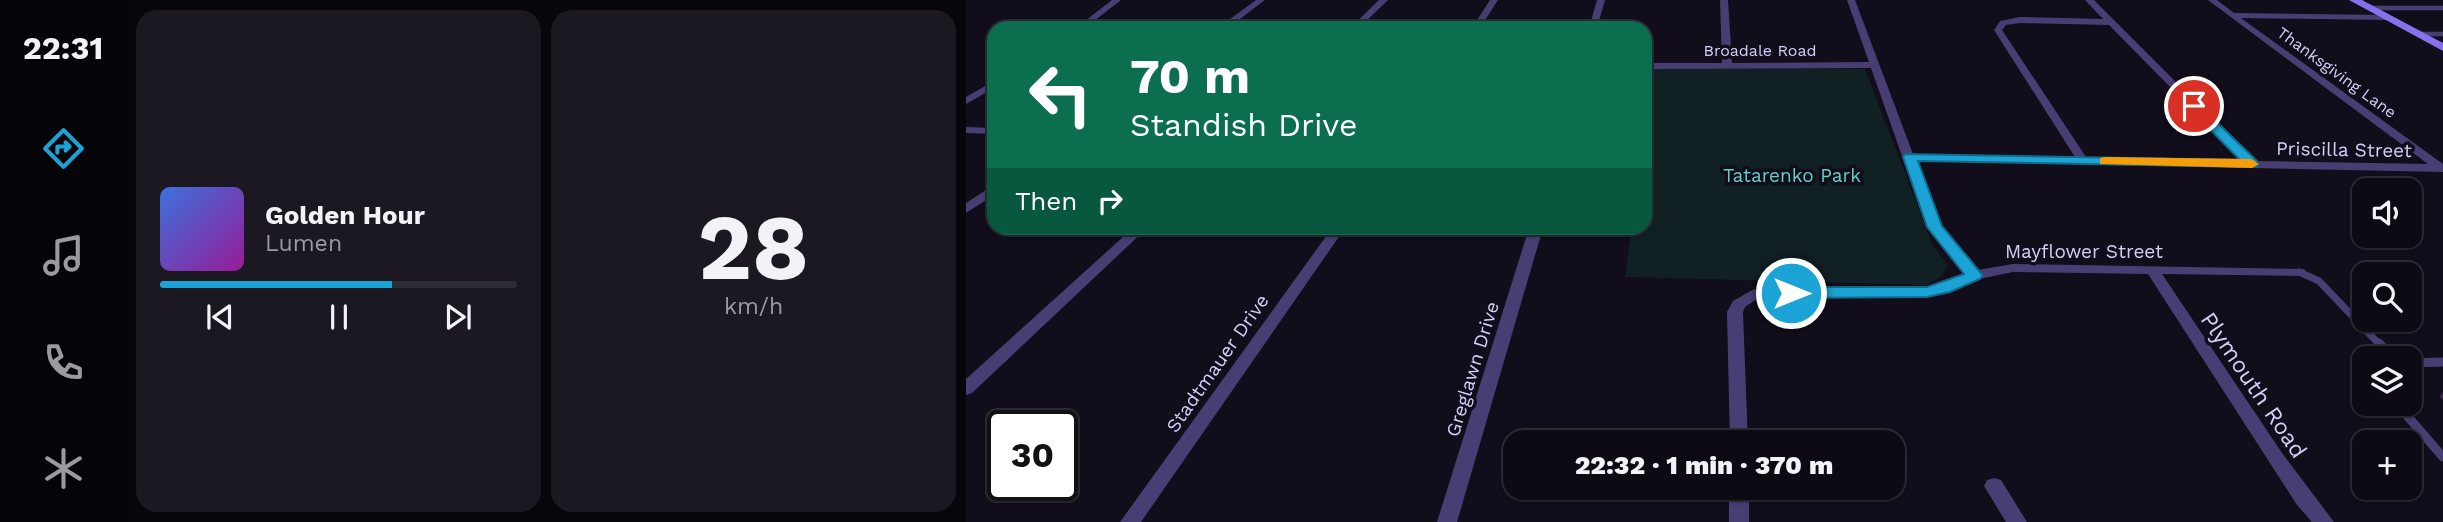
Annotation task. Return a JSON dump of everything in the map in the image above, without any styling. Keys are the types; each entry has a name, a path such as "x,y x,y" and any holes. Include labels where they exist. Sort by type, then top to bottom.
{"main road":[{"path":"2354,0 2443,48"}],"street":[{"path":"1089,21 1117,0"},
{"path":"1232,21 1261,0"},
{"path":"1362,21 1384,0"},
{"path":"1480,21 1494,0"},
{"path":"1724,0 1727,65"},
{"path":"1851,0 1934,227 1975,275"},
{"path":"2089,0 2252,164"},
{"name":"Thanksgiving Lane","path":"2212,0 2442,168"},
{"path":"1595,21 1601,2"},
{"path":"2234,16 2386,17"},
{"path":"2083,161 1998,30 2003,23 2020,20 2110,22"},
{"name":"Broadale Road","path":"1652,65 1875,65"},
{"path":"966,101 987,88"},
{"path":"966,130 987,131"},
{"name":"Priscilla Street","path":"1909,157 2442,168"},
{"path":"966,209 987,194"},
{"path":"966,390 1132,235"},
{"name":"Stadtmauer Drive","path":"1130,522 1333,235"},
{"name":"Greglawn Drive","path":"1447,522 1534,235"},
{"name":"Mayflower Street","path":"1739,430 1735,312 1738,304 1754,294 1909,293 1944,288 1975,275 2013,268 2299,272"},
{"name":"Plymouth Road","path":"2151,270 2275,458 2324,522"},
{"path":"1994,486 2017,522"},
{"path":"1739,500 1739,522"}],"lane":[{"path":"2368,8 2443,8"},
{"path":"2416,34 2443,34"},
{"path":"2299,272 2319,281 2382,346"},
{"path":"2422,363 2443,362"},
{"path":"2407,416 2443,457"}],"green space":[{"name":"Tatarenko Park","path":"1652,69 1865,69 1933,246 1948,265 1941,277 1926,285 1625,277 1631,235 1652,235"}],"slow traffic":[{"path":"2105,161 2251,163"}],"route":[{"path":"1791,293 1927,292 1975,275 1950,249 1934,227 1909,157 2252,164 2194,106"}]}
